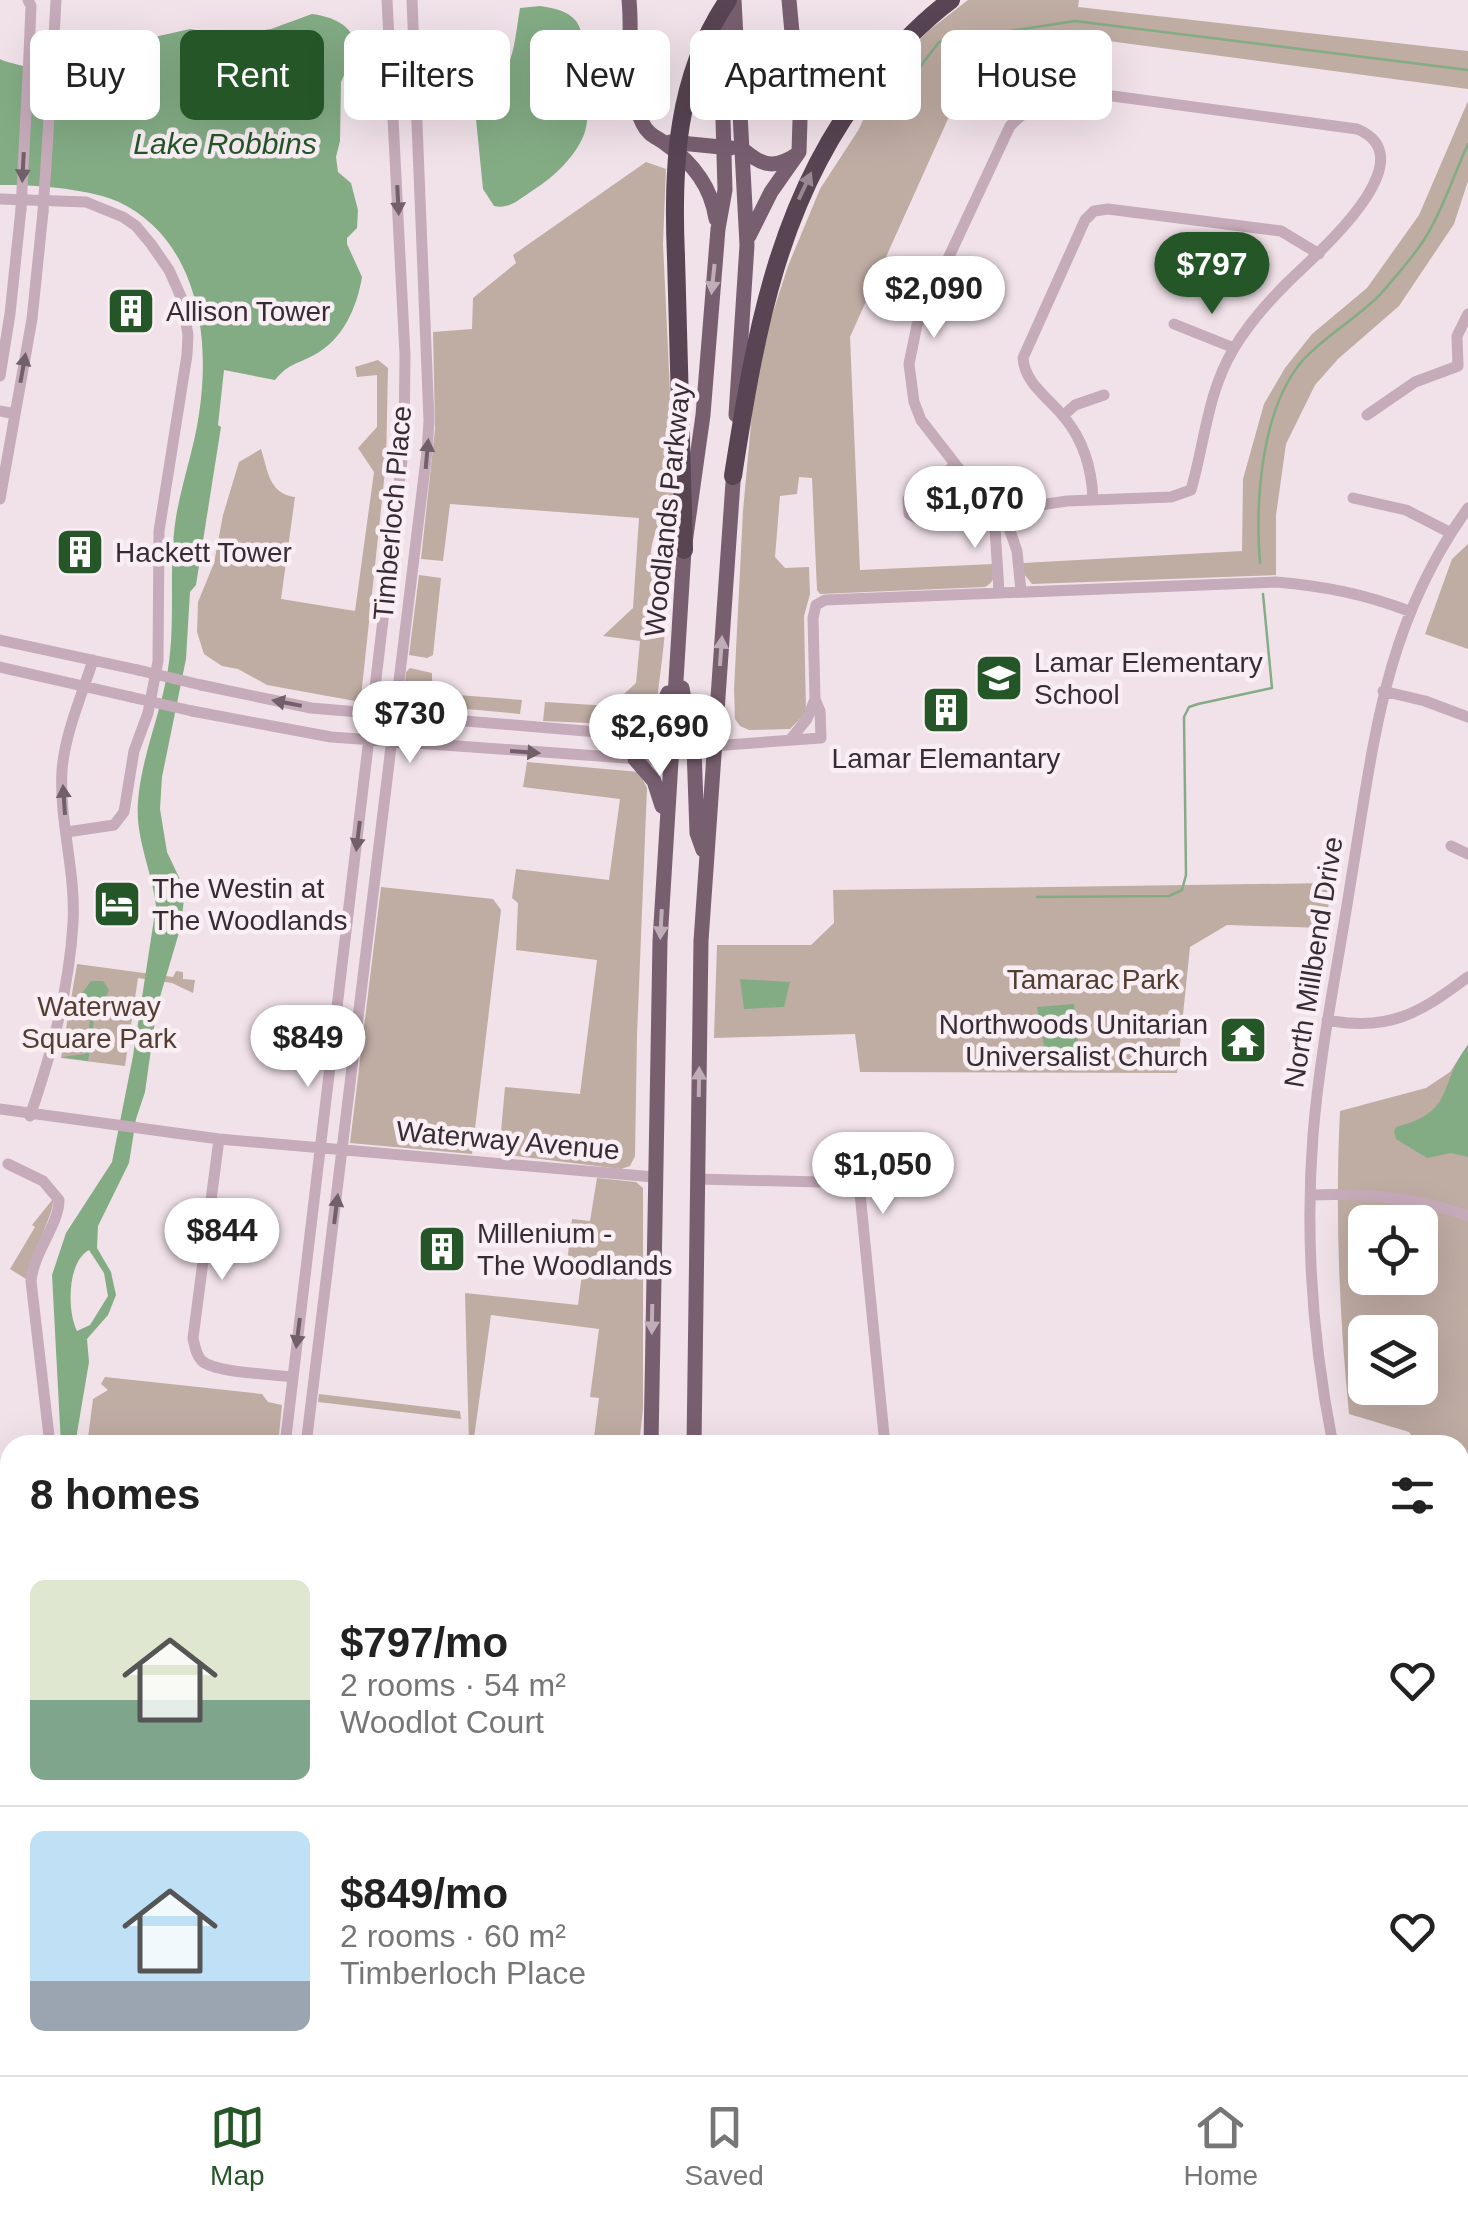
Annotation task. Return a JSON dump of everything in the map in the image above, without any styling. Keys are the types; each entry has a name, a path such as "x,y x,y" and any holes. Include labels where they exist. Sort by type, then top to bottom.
{"highway":[{"path":"684,550 675,176 684,104 705,40 731,0"},
{"path":"734,476 748,380 770,277 804,186 860,94 895,50 951,0"}],"main road":[{"path":"630,0 634,96 642,123 702,178 713,200 718,229"},
{"name":"Woodlands Parkway","path":"694,1435 700,941 747,245 730,143 719,0"},
{"path":"730,143 731,0"},
{"path":"747,245 753,223 770,192 799,152 789,0"},
{"path":"662,141 730,143 756,161 774,166 799,152"},
{"name":"Woodlands Parkway","path":"651,1435 654,1177 666,827 684,550 703,415 718,229 730,143"},
{"path":"636,734 650,728 660,715 677,665"},
{"path":"677,665 694,748 696,833 706,859"},
{"path":"634,759 654,781 666,827"}],"street":[{"path":"0,376 21,210 32,6 28,0"},
{"path":"0,498 34,304 56,0"},
{"name":"Timberloch Place","path":"387,0 389,30"},
{"name":"Timberloch Place","path":"412,0 413,30"},
{"path":"994,512 1042,504 1171,497 1191,490 1206,414 1234,348 1261,312 1343,228 1376,179 1382,158 1371,135 1114,95 1066,93 1050,97 1010,126 917,324 909,364 914,402 922,420 956,466 994,512 1008,525 1017,551 1021,590"},
{"name":"Timberloch Place","path":"286,1435 404,444 405,369 394,120"},
{"name":"Timberloch Place","path":"307,1435 429,420 418,120"},
{"path":"0,199 86,202 136,226 169,270 182,299 188,335 182,399 159,531 158,661 148,712 134,751 125,809 114,825 66,832"},
{"path":"1092,500 1086,455 1063,416 1024,373 1023,358 1084,220 1094,211 1108,209 1281,231 1318,254"},
{"path":"1468,314 1457,336 1458,366 1468,377"},
{"path":"1174,324 1234,348"},
{"path":"1368,415 1415,382 1458,366"},
{"path":"1063,416 1075,405 1104,396"},
{"path":"0,411 15,414"},
{"path":"956,466 908,499 908,514 916,518 937,511 971,482"},
{"path":"1353,498 1406,510 1452,533"},
{"name":"North Millbend Drive","path":"1332,1435 1314,1303 1310,1195 1313,1133 1327,1020 1382,691 1409,610 1468,508"},
{"path":"397,510 419,513"},
{"path":"994,512 998,592"},
{"path":"0,667 269,727 393,742 654,760 672,748 821,738 820,710 815,699 813,618 820,601 1276,582 1346,590 1409,610"},
{"path":"0,640 293,705 656,736 672,748"},
{"path":"30,1116 50,1058 67,978 73,892 62,768 92,660"},
{"path":"1382,691 1468,717"},
{"path":"790,740 807,719 815,699"},
{"path":"1450,846 1468,854"},
{"path":"1327,1020 1369,1026 1384,1023 1424,1006 1468,976"},
{"name":"Waterway Avenue","path":"0,1109 30,1116 343,1152 654,1177"},
{"path":"220,1139 193,1338 197,1354 205,1364 218,1368 292,1377"},
{"path":"8,1164 43,1181 60,1203 35,1258 31,1281 48,1435"},
{"path":"697,1180 859,1183 884,1435"},
{"path":"1310,1195 1396,1199 1468,1216"}],"green space":[{"path":"968,0 1079,0 1078,7 1468,51 1468,89 1112,41 1112,30 941,30 941,120 948,120 850,337 860,570 994,564 994,577 985,587 820,594 812,478 799,477 797,494 780,496 775,557 785,568 809,567 810,594 804,616 806,713 790,729 749,730 735,719 734,690 743,511 762,346 788,266 820,189 863,120 921,120 921,39"},
{"path":"1468,101 1468,181 1454,224 1399,306 1338,359 1315,385 1286,444 1276,515 1276,575 1032,584 1024,574 1023,563 1242,551 1243,479 1264,404 1285,368 1312,334 1367,288 1419,215"},
{"path":"646,162 666,169 663,244 674,475 673,505 661,521 651,548 651,568 666,608 657,702 651,715 635,725 543,721 545,702 611,706 636,683 640,641 603,636 633,608 639,518 450,504 443,561 421,559 435,429 433,332 472,329 473,298 516,263 513,255"},
{"path":"378,360 388,368 386,462 361,697 355,701 267,685 238,669 222,666 204,654 197,632 198,602 214,563 239,462 261,449 275,486 295,497 281,599 355,611 374,472 358,448 377,427 377,375 357,377 355,367"},
{"path":"1468,544 1468,649 1425,634 1452,559"},
{"path":"419,575 441,578 433,655 427,658 409,655"},
{"path":"410,668 432,673 432,693 522,700 520,714 403,703 406,672"},
{"path":"527,762 639,772 647,788 635,1156 630,1166 621,1169 499,1154 505,1087 580,1094 597,960 516,950 518,903 512,898 516,869 609,880 620,799 523,787"},
{"name":"Tamarac Park","path":"1333,883 1324,928 1227,925 1190,947 1177,1073 860,1072 855,1034 714,1038 717,945 811,945 834,923 833,890"},
{"path":"381,887 493,899 501,910 472,1154 350,1143"},
{"name":"Waterway Square Park","path":"77,964 173,977 176,971 183,972 183,979 195,980 193,993 172,983 138,978 125,1066 61,1058"},
{"path":"1468,1045 1468,1435 1411,1435 1349,1414 1348,1405 1438,1405 1438,1315 1348,1315 1348,1401 1340,1300 1340,1111 1426,1088 1450,1072"},
{"path":"597,1178 636,1182 643,1188 640,1435 594,1435 599,1398 590,1397 599,1329 491,1315 474,1435 469,1435 465,1293 578,1305 582,1274 566,1272 572,1219 590,1221"},
{"path":"53,1199 26,1279 10,1269 35,1227 32,1225"},
{"path":"105,1377 262,1394 268,1402 282,1405 279,1435 88,1435 93,1399 108,1390 101,1384"},
{"path":"319,1394 460,1411 461,1419 318,1402"}],"water":[{"path":"520,8 555,9 568,14 581,30 530,30 530,120 587,120 573,154 553,175 513,204 494,206 483,189 476,120 510,120 510,61"},
{"name":"Lake Robbins","path":"312,14 346,27 336,157 338,172 351,183 358,210 357,228 347,238 347,244 362,277 347,322 324,349 289,367 275,380 224,370 218,425 221,427 196,585 190,592 186,659 162,777 160,809 167,852 185,890 181,926 157,1007 145,1092 129,1163 98,1226 97,1248 111,1272 116,1295 108,1315 87,1339 89,1362 77,1435 60,1435 52,1275 66,1233 112,1162 133,1056 156,906 139,829 138,802 168,669 174,536 199,414 203,354 193,293 182,265 167,240 146,219 119,202 93,194 0,185 0,59 30,68 30,120 160,120 160,36 180,31 180,120 324,120 324,30 265,30","holes":["89,1250 104,1273 108,1296 90,1325 77,1331 71,1300 76,1265"]},
{"path":"740,979 790,982 784,1007 744,1009"},
{"path":"91,981 103,981 109,990 96,1006 88,1061 62,1057 85,1054 93,1001 81,1001 80,996"},
{"path":"1074,1004 1080,1061 1048,1067 1037,1007"},
{"path":"1468,1045 1468,1157 1451,1153 1427,1158 1396,1139 1394,1131 1437,1105"}],"waterway":[{"path":"921,66 939,42 1075,21 1468,70"},
{"path":"1260,563 1260,484 1278,402 1304,359 1381,294 1414,254 1439,213 1468,144"},
{"path":"1037,897 1169,896 1182,890 1186,875 1184,717 1189,707 1198,704 1272,688 1263,594"}],"place":[{"name":"Allison Tower","path":"131,311"},
{"name":"Hackett Tower","path":"80,552"},
{"name":"Lamar Elementary School","path":"999,678"},
{"name":"Lamar Elemantary","path":"946,710"},
{"name":"The Westin at The Woodlands","path":"117,904"},
{"name":"Northwoods Unitarian Universalist Church","path":"1243,1040"},
{"name":"Millenium - The Woodlands","path":"442,1249"}]}
